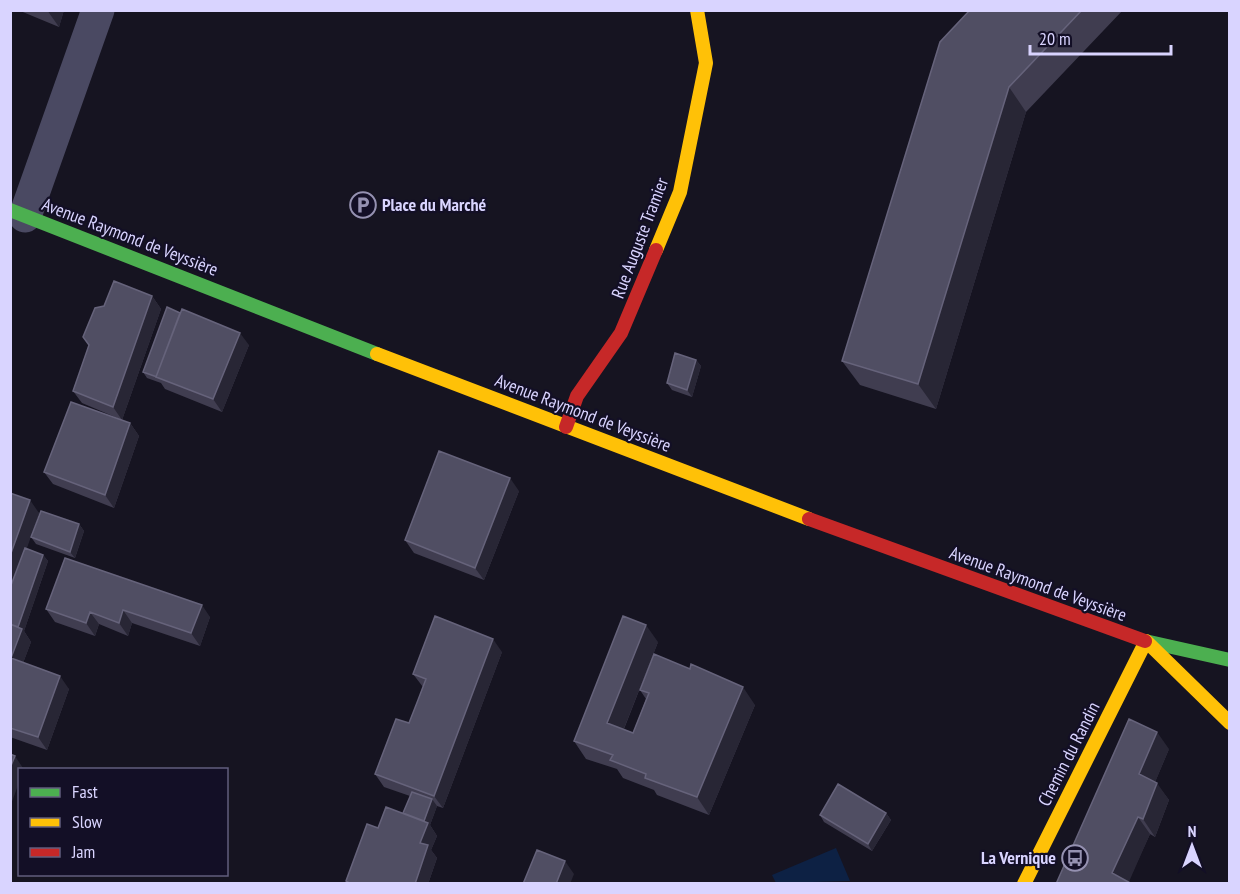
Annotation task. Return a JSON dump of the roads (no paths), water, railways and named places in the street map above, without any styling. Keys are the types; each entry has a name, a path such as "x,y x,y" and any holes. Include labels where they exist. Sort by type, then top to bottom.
{"main road":[{"name":"Rue Auguste Tramier","path":"566,427 577,396 621,333 680,192 706,63 697,10"},
{"name":"Avenue Raymond de Veyssière","path":"18,213 566,427 909,557 1146,641 1230,660"},
{"path":"1146,641 1230,723"},
{"name":"Chemin du Randin","path":"1024,884 1146,641"}],"street":[{"path":"18,213 98,10"}],"water":[{"path":"836,848 850,881 776,883 772,875"}],"place":[{"name":"Place du Marché","path":"363,205"},
{"name":"La Vernique","path":"1075,858"}]}
